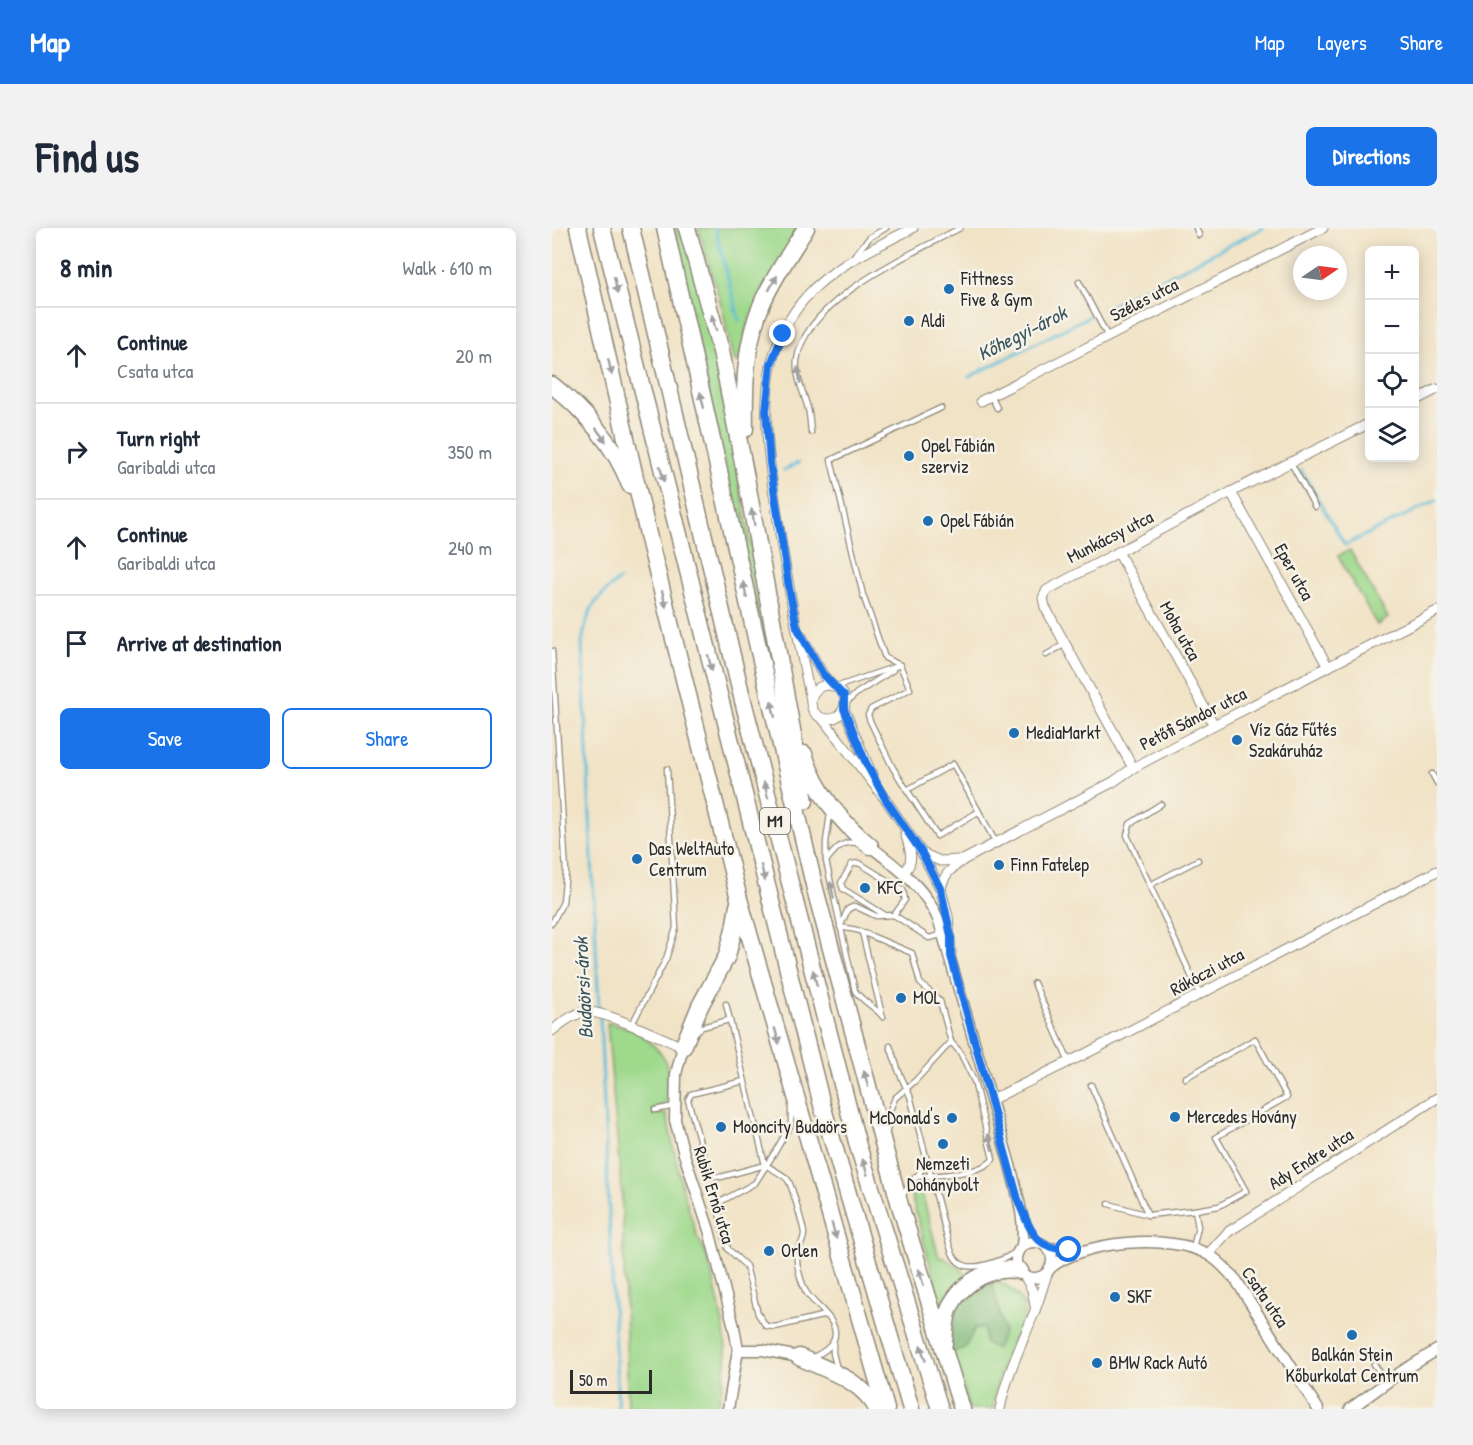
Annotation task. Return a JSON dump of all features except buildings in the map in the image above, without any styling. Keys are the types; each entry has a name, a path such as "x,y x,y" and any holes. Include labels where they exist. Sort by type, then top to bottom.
{"highway":[{"path":"578,228 650,543 739,899 886,1409"},
{"name":"M1","path":"602,228 822,1106 911,1409"},
{"name":"M1","path":"631,228 740,689 852,1123 940,1409"},
{"path":"665,228 814,889 838,970 898,1202 962,1409"},
{"path":"687,228 721,351 838,970"},
{"path":"747,483 744,392 749,344 763,301 806,228"},
{"path":"552,386 588,419 617,458 628,480 650,543"},
{"path":"787,699 808,766 829,806 870,846"},
{"path":"682,1047 700,1006 727,956 739,899"},
{"path":"944,1353 946,1323 950,1307 956,1297 986,1274 1004,1269 1022,1273"},
{"path":"799,1358 860,1388 873,1401 877,1409"}],"street":[{"path":"886,800 822,718 812,709 789,588 770,463 767,392 775,353 793,315 809,293 848,263 913,228"},
{"path":"1299,228 1304,238"},
{"name":"Széles utca","path":"981,401 1323,228"},
{"path":"1419,398 1437,389"},
{"name":"Munkácsy utca","path":"1133,768 1045,608 1043,597 1047,590 1231,492 1365,426"},
{"name":"Eper utca","path":"1231,492 1328,667"},
{"name":"Moha utca","path":"1118,552 1214,725"},
{"name":"Petőfi Sándor utca","path":"941,890 942,880 946,873 965,859 1113,782 1133,768 1214,725 1437,611"},
{"path":"797,627 822,673 844,696 844,706 866,763 886,800 922,853 941,890 951,936 951,956"},
{"path":"811,700 819,688 834,687"},
{"path":"822,718 835,718 844,706"},
{"path":"902,825 911,856 908,868 904,872"},
{"path":"870,846 904,872 921,889 933,906 944,934 1019,1203 1023,1235 1016,1261 1032,1290 1035,1312"},
{"name":"Petőfi Sándor utca","path":"922,853 940,861 951,862 965,859"},
{"name":"Rákóczi utca","path":"991,1100 1200,995 1437,871"},
{"path":"552,1031 573,1016 591,1012 682,1047"},
{"name":"Rubik Ernő utca","path":"682,1047 676,1074 675,1106 679,1137 709,1230 738,1350 728,1409"},
{"name":"Ady Endre utca","path":"1208,1254 1228,1232 1437,1098"},
{"path":"1000,1409 1004,1385 1035,1312 1052,1258 1019,1203"},
{"path":"1020,1247 1033,1241 1043,1245"},
{"name":"Csata utca","path":"1049,1269 1057,1262 1085,1251 1145,1243 1177,1244 1208,1254 1236,1280 1318,1409"},
{"name":"Csata utca","path":"1043,1245 1085,1251"},
{"path":"1022,1273 1035,1278 1041,1277 1049,1269"},
{"path":"738,1350 763,1350 799,1358"},
{"path":"1350,1409 1437,1350"}],"lane":[{"path":"848,263 870,237 886,228"},
{"path":"811,432 809,412 797,359 801,345 812,325 823,311 867,278 960,228"},
{"path":"1196,228 1199,235"},
{"path":"1079,282 1108,337"},
{"path":"991,396 997,408"},
{"path":"941,408 831,460 863,595 885,658 900,665 910,689 871,709 868,715 870,721 893,768 937,836 978,812"},
{"path":"1291,463 1315,507"},
{"path":"1046,655 1065,645"},
{"path":"552,651 566,871 563,902 552,923"},
{"path":"834,687 900,665"},
{"path":"844,706 857,693 900,665"},
{"path":"908,790 953,764 996,843"},
{"path":"632,1026 666,959 676,928 667,769"},
{"path":"1432,774 1437,783"},
{"path":"1161,804 1130,824 1128,835 1200,995"},
{"path":"829,806 826,861 855,991 883,1017 862,932"},
{"path":"826,861 841,844 849,841 870,846"},
{"path":"1150,885 1198,860"},
{"path":"885,915 843,889 841,883 852,864 859,862 903,890 905,900 894,915"},
{"path":"840,927 848,909 855,906 876,916 894,915 929,938 944,934"},
{"path":"840,927 862,932 912,953 920,983 940,1001 951,1042 960,1052 974,1082 993,1159 987,1166 946,1176 915,1177"},
{"path":"1034,983 1069,1062"},
{"path":"726,1004 765,1165 788,1180 804,1233 797,1260 805,1289 812,1301 832,1323 835,1334 833,1342 836,1366 841,1377"},
{"path":"682,1047 702,1027 729,1020"},
{"path":"1109,1204 1148,1215 1219,1206 1246,1191 1216,1137 1287,1097 1255,1039 1185,1078"},
{"path":"886,1156 890,1110 895,1098 951,1042"},
{"path":"890,1046 907,1088 953,1255 960,1264 975,1267 1007,1257 1020,1247"},
{"path":"788,1074 792,1113 790,1124 776,1152 765,1165 755,1183 720,1202 719,1212 728,1249 746,1266 758,1314 766,1326 776,1327 826,1315"},
{"path":"744,1081 691,1094 688,1100 706,1164 714,1176 721,1177 765,1165"},
{"path":"1091,1085 1148,1215"},
{"path":"655,1110 675,1106"},
{"path":"898,1202 921,1172 926,1159"},
{"path":"1193,1248 1198,1227 1195,1210"},
{"path":"799,1358 818,1355 833,1342"},
{"path":"1374,1364 1387,1383"}],"green space":[{"path":"675,228 684,228 707,310 785,725 781,725"},
{"path":"698,228 798,228 748,323 738,362 733,361 723,311"},
{"path":"1350,550 1388,618 1377,625 1338,556"},
{"path":"607,1023 628,1028 643,1036 660,1052 667,1065 667,1104 654,1108 656,1114 666,1114 682,1187 698,1239 707,1259 716,1293 726,1360 717,1409 628,1409 622,1196"},
{"path":"921,1181 927,1182 930,1191 922,1193 939,1258 943,1257 966,1275 944,1306 941,1305 911,1195 912,1187"},
{"path":"987,1279 989,1283 992,1283 1004,1331 997,1349 985,1343 984,1327 975,1328 965,1348 952,1352 950,1339 959,1300"},
{"path":"998,1282 1008,1287 1021,1300 1024,1310 1023,1319 1002,1366 993,1409 969,1409 952,1352 965,1348 975,1328 984,1327 1004,1331 992,1283"}],"waterway":[{"name":"Budaörsi-árok","path":"715,228 739,320"},
{"name":"Kőhegyi-árok","path":"1104,309 1263,228"},
{"name":"Kőhegyi-árok","path":"969,377 1090,316"},
{"name":"Kőhegyi-árok","path":"784,470 798,463"},
{"path":"1301,470 1345,545 1437,500"},
{"name":"Budaörsi-árok","path":"599,1011 582,643 589,614 597,600 619,580"},
{"name":"Budaörsi-árok","path":"600,1017 618,1409"}],"place":[{"name":"Fittness Five & Gym","path":"949,289"},
{"name":"Aldi","path":"909,321"},
{"name":"Opel Fábián szerviz","path":"909,456"},
{"name":"Opel Fábián","path":"928,521"},
{"name":"MediaMarkt","path":"1014,733"},
{"name":"Víz Gáz Fűtés Szakáruház","path":"1237,740"},
{"name":"Das WeltAuto Centrum","path":"637,859"},
{"name":"Finn Fatelep","path":"999,865"},
{"name":"KFC","path":"865,888"},
{"name":"MOL","path":"901,998"},
{"name":"Mercedes Hovány","path":"1175,1117"},
{"name":"McDonald's","path":"952,1118"},
{"name":"Mooncity Budaörs","path":"721,1127"},
{"name":"Nemzeti Dohánybolt","path":"943,1144"},
{"name":"Orlen","path":"769,1251"},
{"name":"SKF","path":"1115,1297"},
{"name":"Balkán Stein Kőburkolat Centrum","path":"1352,1335"},
{"name":"BMW Rack Autó","path":"1097,1363"}],"route":[{"path":"783,334 771,364 766,411 777,514 797,627 822,673 844,696 844,709 866,763 886,800 922,853 941,890 948,916 951,956 1019,1203 1026,1220 1038,1242 1048,1248 1069,1250"}]}
